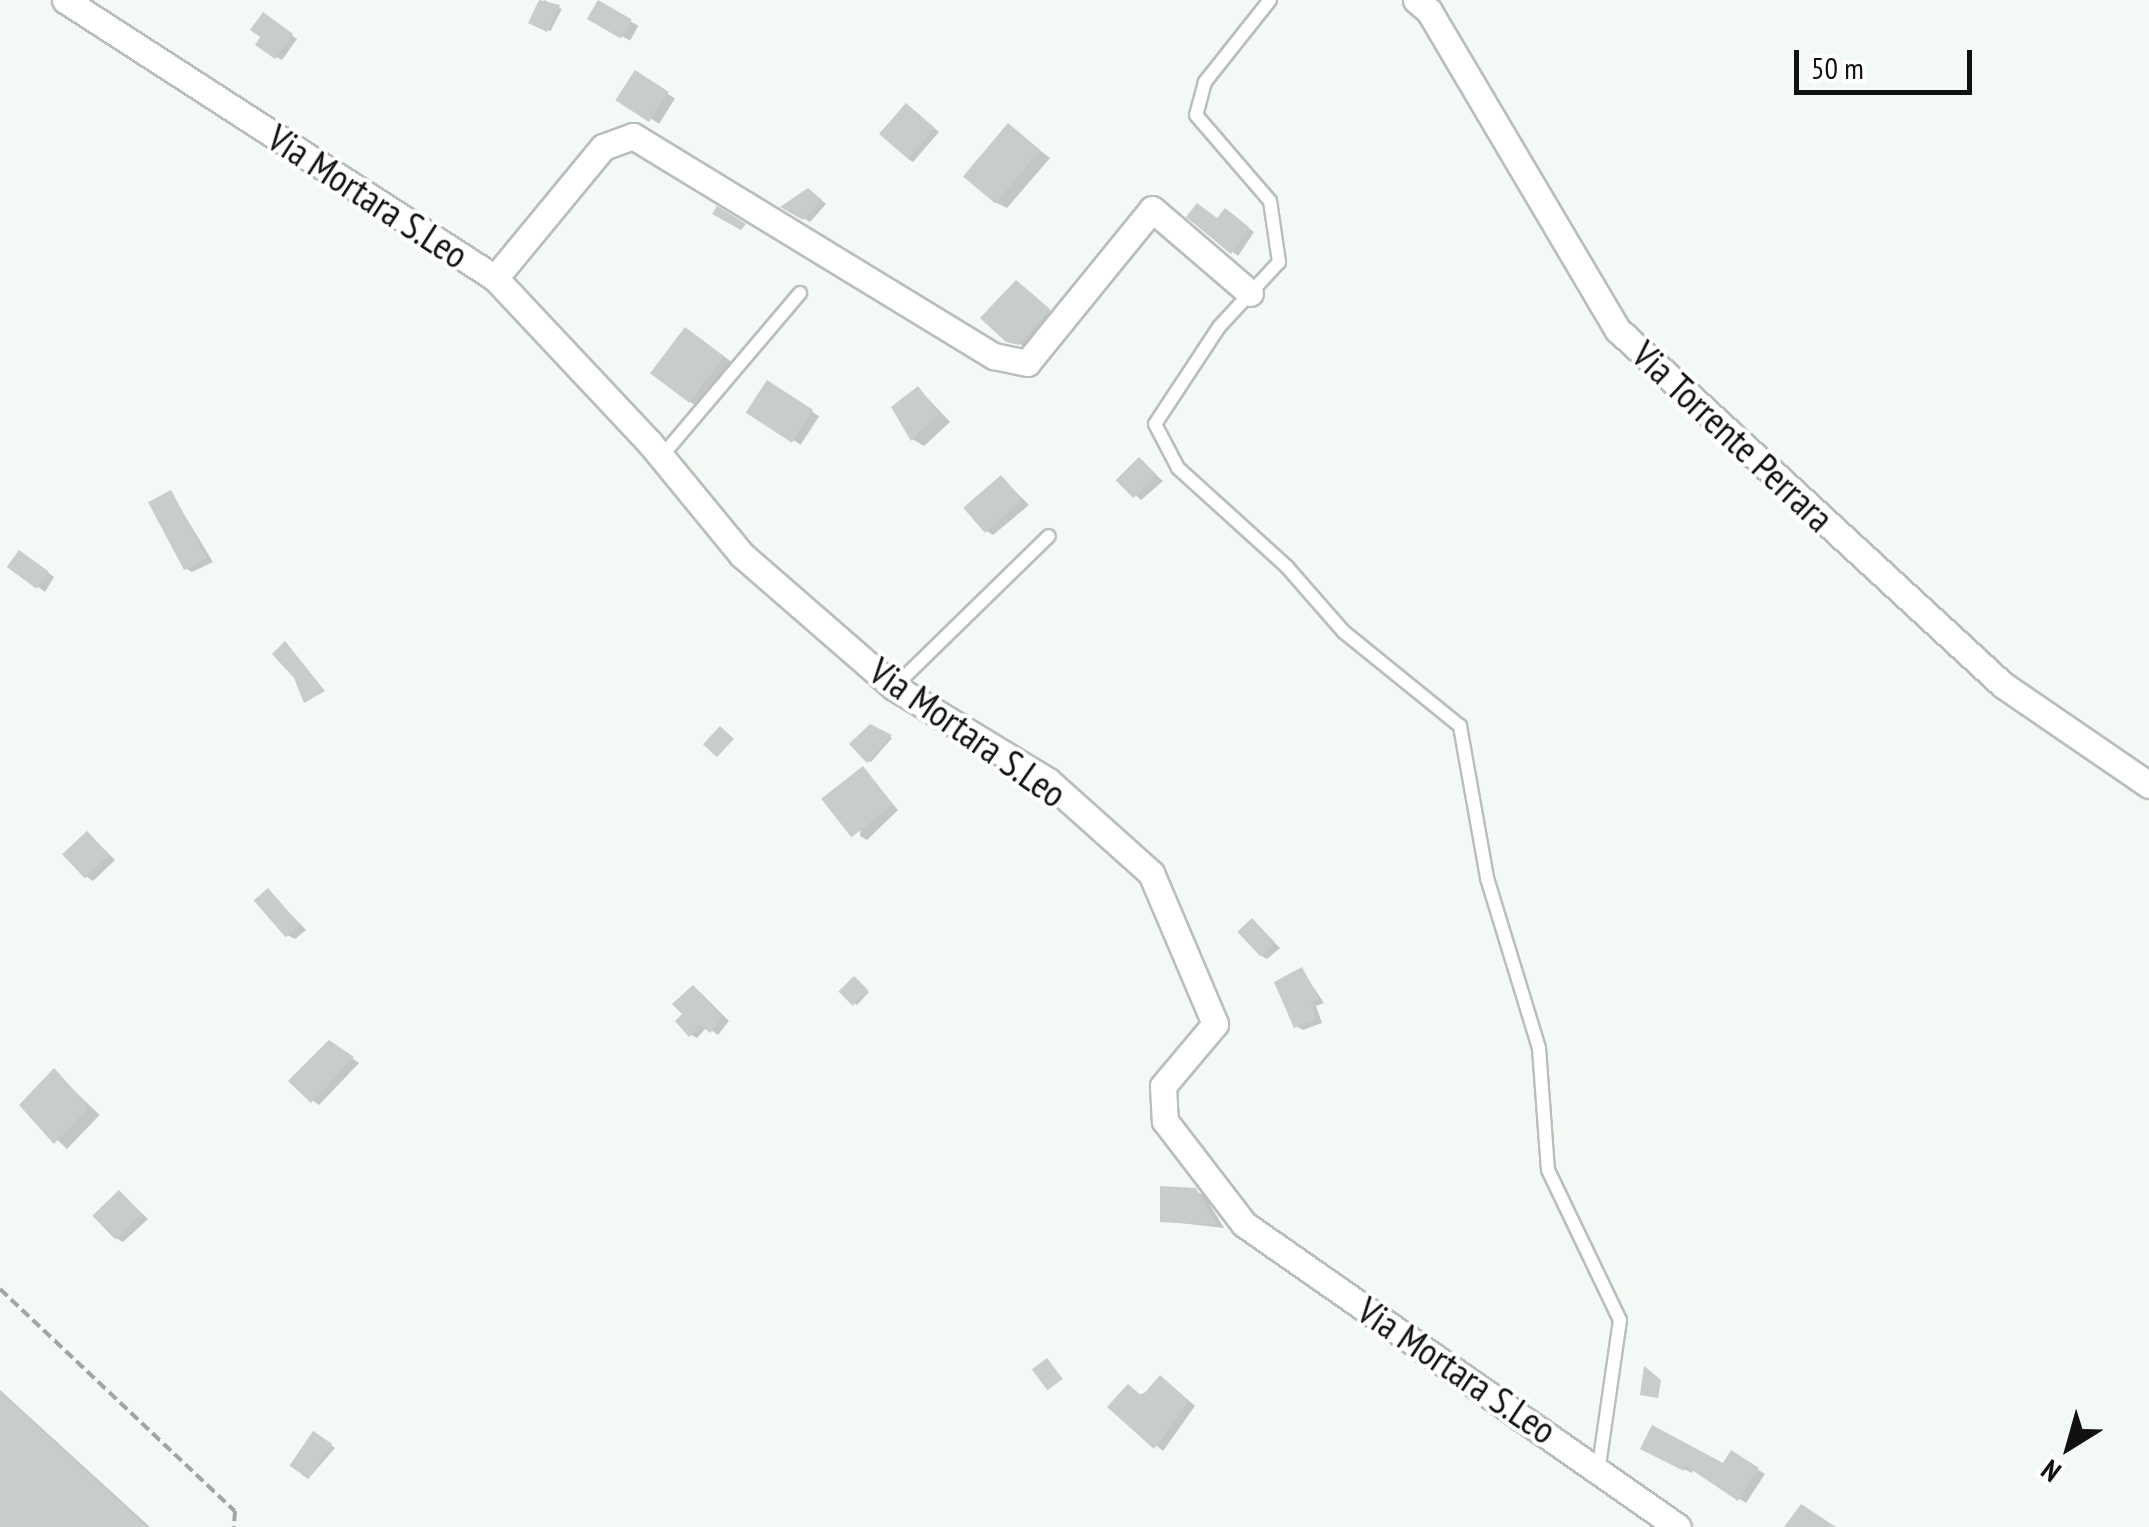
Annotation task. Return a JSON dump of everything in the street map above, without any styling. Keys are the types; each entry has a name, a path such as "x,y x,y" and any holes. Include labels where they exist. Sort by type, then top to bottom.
{"street":[{"name":"Via Mortara S.Leo","path":"64,0 495,278 661,456 742,555 894,687 1048,781 1151,873 1215,1024 1163,1086 1165,1121 1244,1224 1600,1466 1678,1527"},
{"name":"Via Torrente Perrara","path":"1416,0 1429,11 1618,330 2003,685 2149,785"},
{"path":"495,278 603,147 633,136 994,356 1027,363 1152,209 1250,293"}],"lane":[{"path":"1270,0 1204,82 1196,116 1270,201 1280,262 1219,326 1155,424 1178,468 1287,567 1344,632 1460,726 1487,878 1539,1048 1548,1170 1620,1320 1600,1466"},
{"path":"661,456 800,293"},
{"path":"894,687 1050,536"}],"path":[{"path":"0,1289 235,1511 234,1527"}],"building":[{"path":"539,0 560,5 547,32 528,23"},
{"path":"598,0 632,20 621,39 587,19"},
{"path":"263,12 293,34 275,59 255,45 260,37 250,30"},
{"path":"635,70 669,92 649,122 615,100"},
{"path":"906,103 935,128 908,159 879,134"},
{"path":"1008,123 1040,150 995,204 963,177"},
{"path":"808,188 822,200 803,220 780,207"},
{"path":"1197,203 1217,218 1225,208 1249,227 1231,254 1186,217"},
{"path":"717,206 746,224 741,230 712,214"},
{"path":"1016,280 1050,309 1019,345 1006,342 980,318"},
{"path":"685,327 724,356 689,403 650,373"},
{"path":"767,380 813,410 792,443 746,413"},
{"path":"918,386 939,414 911,441 891,407"},
{"path":"1139,457 1157,475 1133,498 1116,480"},
{"path":"1001,475 1023,500 985,533 963,508"},
{"path":"171,490 207,558 184,570 148,502"},
{"path":"19,550 49,572 37,589 7,567"},
{"path":"285,641 325,691 304,703 294,678 272,654"},
{"path":"870,724 892,735 867,763 849,744"},
{"path":"720,726 734,739 717,757 703,744"},
{"path":"863,766 893,805 851,837 821,799"},
{"path":"87,831 110,855 85,878 62,854"},
{"path":"268,888 300,925 286,937 254,900"},
{"path":"1252,918 1275,943 1261,957 1237,932"},
{"path":"1302,967 1319,999 1311,1003 1316,1019 1294,1028 1274,982"},
{"path":"854,976 868,990 853,1006 838,992"},
{"path":"693,985 723,1016 710,1033 700,1024 689,1037 675,1021 682,1014 672,1004"},
{"path":"329,1040 354,1057 311,1103 288,1081"},
{"path":"54,1068 89,1107 54,1144 19,1105"},
{"path":"1160,1186 1196,1188 1217,1225 1160,1222"},
{"path":"119,1190 142,1214 115,1239 92,1216"},
{"path":"1047,1358 1063,1379 1047,1390 1032,1369"},
{"path":"1644,1366 1661,1380 1658,1398 1640,1395"},
{"path":"1160,1375 1189,1401 1154,1449 1107,1407 1128,1384 1142,1396"},
{"path":"0,1392 147,1527 0,1527"},
{"path":"1652,1425 1723,1463 1731,1450 1759,1468 1738,1501 1686,1466 1684,1471 1640,1449"},
{"path":"313,1431 332,1444 309,1479 290,1466"},
{"path":"1801,1504 1836,1527 1784,1527"}]}
